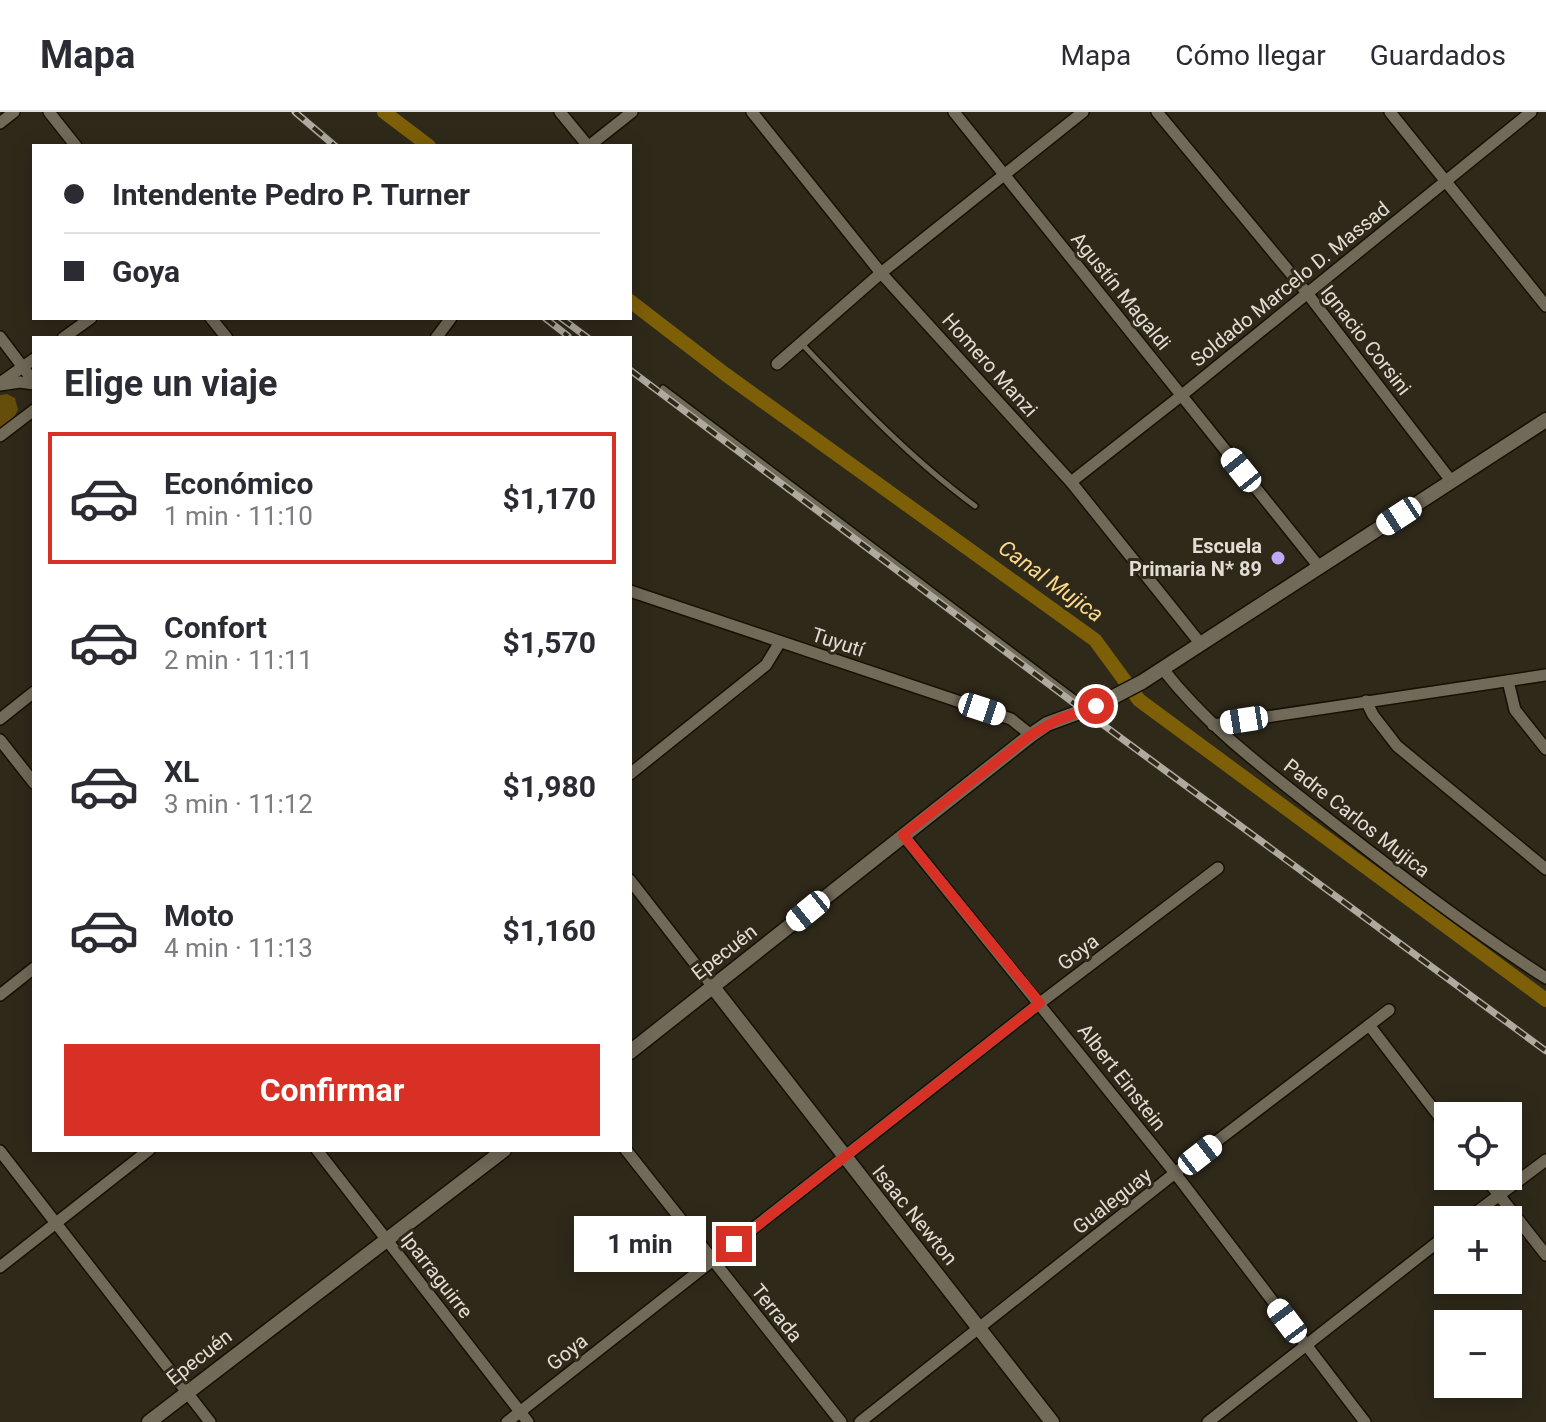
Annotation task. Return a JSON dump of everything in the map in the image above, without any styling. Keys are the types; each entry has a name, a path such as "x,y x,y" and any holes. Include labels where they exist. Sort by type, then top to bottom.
{"street":[{"path":"0,123 14,112"},
{"path":"49,112 74,144"},
{"path":"560,112 587,144"},
{"path":"592,144 632,112"},
{"name":"Homero Manzi","path":"752,112 881,273 1071,482 1200,643"},
{"name":"Agustín Magaldi","path":"954,112 1320,568"},
{"path":"777,364 881,273 1083,112"},
{"name":"Ignacio Corsini","path":"1157,112 1307,293 1452,482"},
{"path":"1390,112 1546,306"},
{"name":"Soldado Marcelo D. Massad","path":"1071,482 1531,112"},
{"path":"66,336 88,320"},
{"path":"213,320 225,336"},
{"path":"0,337 32,380"},
{"path":"0,384 32,360"},
{"path":"0,384 32,383"},
{"path":"0,436 32,412"},
{"name":"Epecuén","path":"632,1050 1031,735 1047,724 1112,698 1142,682 1546,420"},
{"name":"Tuyutí","path":"632,592 1011,719 1031,735"},
{"path":"632,772 766,665 780,642"},
{"name":"Padre Carlos Mujica","path":"1162,668 1188,701 1213,725 1399,875 1546,978"},
{"path":"1213,725 1546,675"},
{"path":"1508,681 1515,710 1546,749"},
{"path":"0,719 32,694"},
{"path":"1366,701 1397,746 1546,869"},
{"path":"0,740 32,780"},
{"name":"Albert Einstein","path":"903,835 1175,1173 1365,1422"},
{"name":"Goya","path":"507,1422 1040,1003 1218,868"},
{"name":"Isaac Newton","path":"632,883 1052,1422"},
{"path":"0,995 32,970"},
{"name":"Gualeguay","path":"860,1422 1175,1173 1389,1010"},
{"path":"1369,1025 1434,1110"},
{"path":"0,1151 210,1422"},
{"path":"0,1267 146,1152"},
{"name":"Iparraguirre","path":"319,1152 528,1422"},
{"name":"Epecuén","path":"149,1422 501,1152"},
{"name":"Terrada","path":"628,1152 841,1422"},
{"path":"1484,1206 1546,1160"},
{"path":"1496,1190 1546,1255"},
{"path":"1208,1422 1434,1245"}],"lane":[{"path":"801,342 856,401 936,478 975,506"},
{"path":"663,388 1089,708"}],"shaded area":[{"path":"0,395 15,398 18,410 0,428"}],"waterway":[{"name":"Canal Mujica","path":"384,112 426,144"},
{"name":"Canal Mujica","path":"632,303 725,374 1095,640 1139,700 1546,1000"}],"railway":[{"path":"295,112 333,144"},
{"path":"548,320 568,336"},
{"path":"564,320 585,336"},
{"path":"632,372 1083,710 1546,1051"}],"place":[{"name":"Escuela Primaria N* 89","path":"1278,558"}],"route":[{"path":"734,1244 1040,1003 903,835 1047,724 1096,706"}]}
